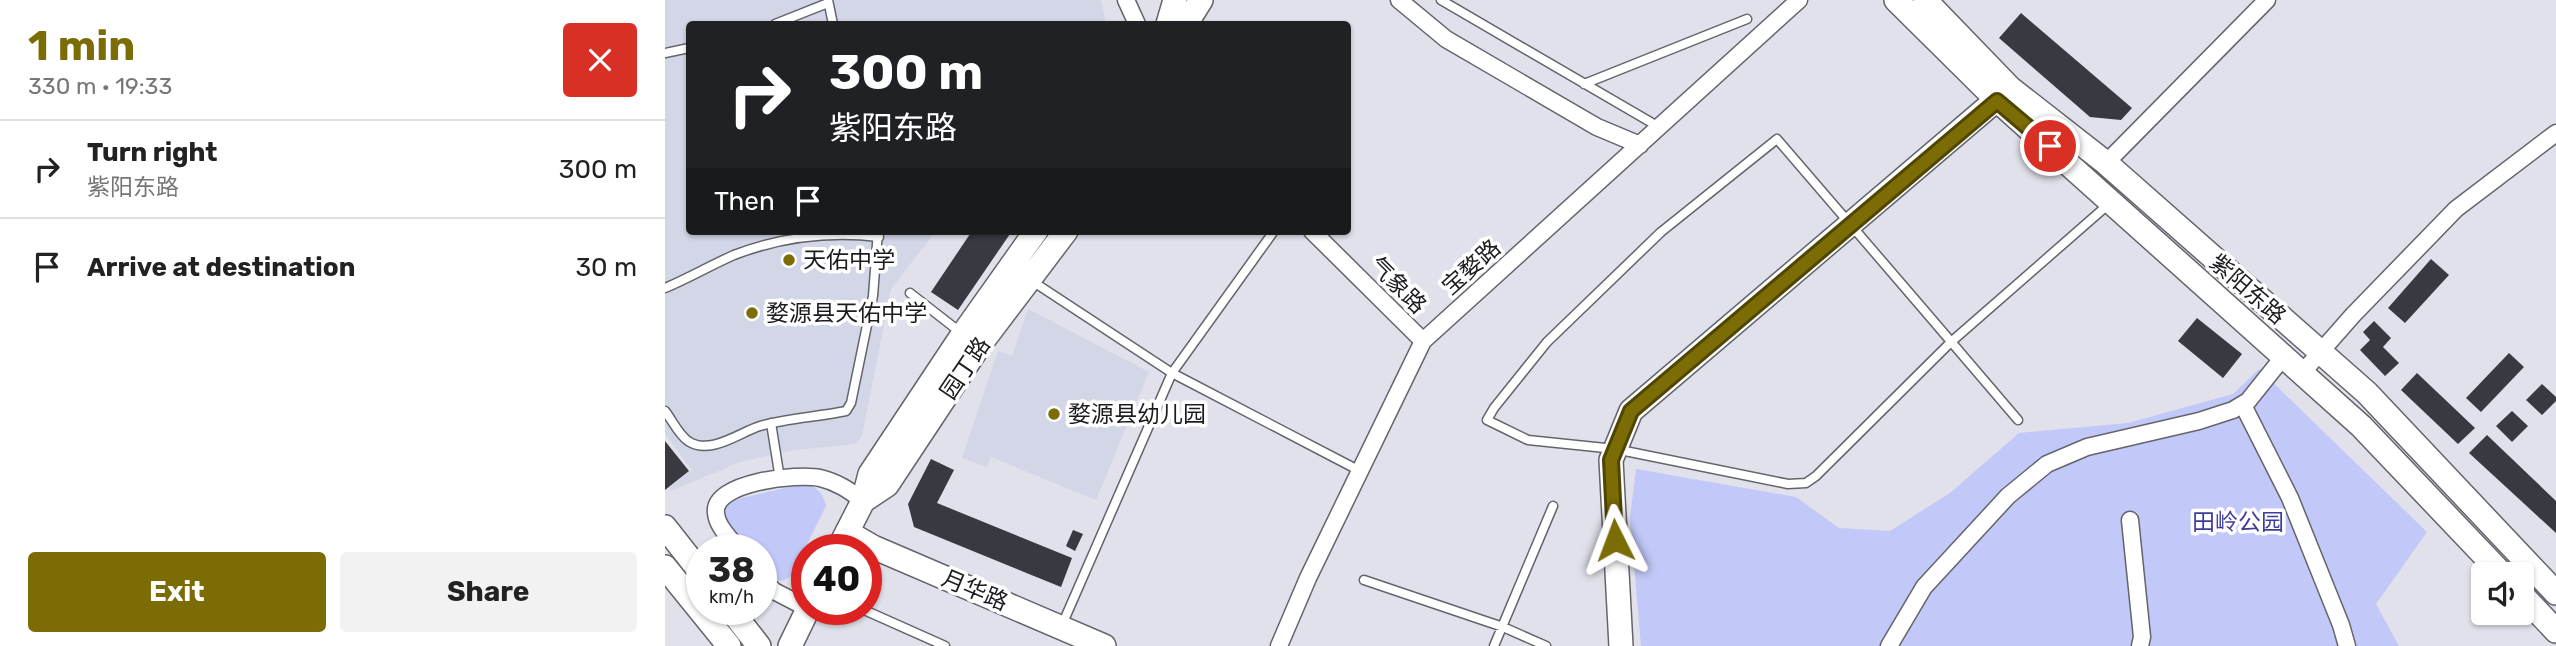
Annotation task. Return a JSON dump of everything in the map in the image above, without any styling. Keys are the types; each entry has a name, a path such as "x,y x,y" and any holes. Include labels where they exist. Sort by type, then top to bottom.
{"main road":[{"path":"1169,21 1175,0"},
{"path":"1188,21 1202,0"},
{"name":"紫阳东路","path":"1895,0 2004,94 2112,202 2361,426 2491,562"},
{"name":"紫阳东路","path":"1925,0 2004,94 2106,163 2367,393 2556,593"},
{"path":"1621,646 1611,460 1631,411 2004,94"},
{"name":"园丁路","path":"846,534 863,501 870,474 971,340 1034,235"},
{"name":"园丁路","path":"971,340 1030,279 1063,235"},
{"path":"665,527 686,554"},
{"name":"月华路","path":"882,551 1104,646"},
{"path":"665,567 729,646"},
{"path":"2534,605 2553,622"},
{"path":"743,625 759,646"},
{"path":"790,646 800,625"}],"street":[{"path":"1126,0 1136,21"},
{"path":"1399,0 1446,39 1597,127 1640,145"},
{"name":"宝婺路","path":"1279,646 1308,578 1423,341 1799,0"},
{"path":"2106,163 2267,0"},
{"path":"2302,373 2319,351 2456,209 2556,133"},
{"name":"气象路","path":"1316,235 1423,341"},
{"path":"1889,646 1924,587 2008,496 2047,464 2088,447 2199,421 2243,405 2284,356"},
{"path":"2243,405 2290,498 2347,646"},
{"path":"728,534 716,516 716,507 726,493 744,486 800,476 834,481 863,501"},
{"path":"2130,520 2142,637 2140,646"}],"lane":[{"path":"1441,0 1659,127"},
{"path":"782,21 828,1 832,21"},
{"path":"1584,84 1747,19"},
{"path":"665,53 686,49"},
{"path":"2018,420 1951,342 1851,225 1777,139 1661,232 1547,342 1487,420 1528,440 1615,449 1788,484 1805,482 1816,476 1951,342 2112,202"},
{"path":"665,288 734,255 775,242 819,235"},
{"path":"665,411 688,441 702,445 718,443 771,424 846,411 851,403 873,296 879,235"},
{"path":"1061,627 1172,373 1271,235"},
{"path":"1030,279 1172,373 1360,471"},
{"path":"910,293 971,340"},
{"path":"771,424 780,479"},
{"path":"1494,646 1553,506"},
{"path":"1364,580 1503,627 1545,646"},
{"path":"882,618 945,646"}],"shaded area":[{"name":"天佑中学","path":"665,0 1101,0 1105,21 686,21 686,235 933,235 891,289 862,436 855,444 794,450 740,462 671,491 669,488 692,470 665,434"},
{"name":"婺源县幼儿园","path":"1028,309 1149,372 1096,500 991,457 987,467 962,458 998,351 1012,356"}],"green space":[{"name":"田岭公园","path":"2259,369 2427,532 2376,604 2399,646 1641,646 1630,517 1636,469 1796,497 1839,528 1890,531 1950,493 2019,433 2128,423 2233,394"},
{"path":"807,483 819,492 826,506 812,534 791,534 791,576 777,580 777,534 733,534 721,518 725,505 733,500"}],"building":[{"path":"2021,13 2132,108 2121,120 2090,117 1999,38"},
{"path":"969,235 1009,235 958,310 931,292"},
{"path":"2431,259 2449,275 2405,323 2388,308"},
{"path":"2197,318 2242,354 2223,378 2178,341"},
{"path":"2374,321 2391,338 2383,347 2399,363 2385,376 2360,350 2370,340 2363,332"},
{"path":"2509,353 2524,367 2481,412 2466,398"},
{"path":"2417,373 2475,428 2458,444 2401,390"},
{"path":"2542,384 2556,397 2556,401 2542,415 2526,400"},
{"path":"2512,411 2528,426 2512,442 2496,426"},
{"path":"2487,435 2556,501 2556,533 2469,453"},
{"path":"665,441 689,471 665,490"},
{"path":"931,459 954,470 937,503 1072,558 1061,587 914,527 908,504"},
{"path":"1073,530 1083,534 1075,551 1066,546"}],"place":[{"name":"天佑中学","path":"789,260"},
{"name":"婺源县天佑中学","path":"752,313"},
{"name":"婺源县幼儿园","path":"1054,414"}],"route":[{"path":"1615,540 1611,460 1631,411 1997,101 2050,146"}]}
